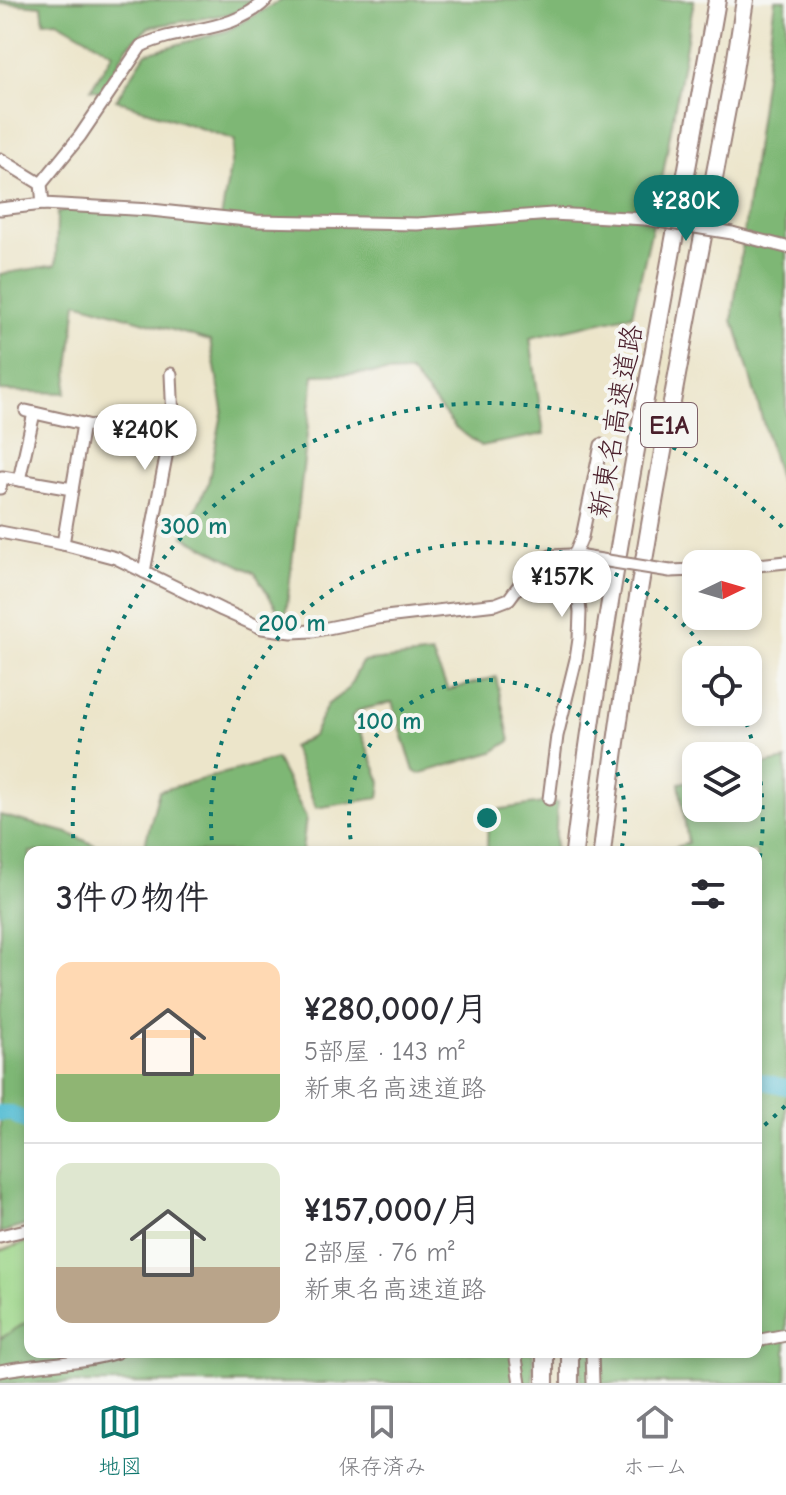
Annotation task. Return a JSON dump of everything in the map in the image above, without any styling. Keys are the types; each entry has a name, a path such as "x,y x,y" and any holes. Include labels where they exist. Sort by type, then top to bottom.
{"highway":[{"name":"新東名高速道路","path":"575,846 621,536 717,0"},
{"name":"新東名高速道路","path":"603,846 645,551 745,0"},
{"path":"545,1358 545,1383"},
{"path":"570,1358 570,1383"}],"street":[{"path":"43,204 41,184 80,136 141,46 155,39 239,20 266,0"},
{"path":"0,159 41,184"},
{"path":"0,209 43,204 151,210 256,221 417,224 552,214 646,219 732,233 786,247"},
{"path":"144,572 173,420 171,374"},
{"path":"19,480 30,412 118,432"},
{"path":"63,544 83,424"},
{"path":"549,799 557,736 579,639 578,556 601,445"},
{"path":"0,488 2,477 72,489"},
{"path":"0,532 116,558 262,628 292,632 496,604 509,599 534,565 551,556 578,556 682,571"},
{"path":"762,565 786,562"},
{"path":"0,1236 24,1230"},
{"path":"762,1340 786,1335"},
{"path":"0,1371 97,1358"},
{"path":"516,1358 520,1383"},
{"path":"592,1358 593,1383"}],"green space":[{"path":"0,0 253,0 234,13 149,27 127,47 102,92 91,89 113,53 57,21 44,22 42,6 0,4"},
{"path":"282,0 694,0 658,202 632,315 530,338 544,434 481,446 455,427 410,372 314,375 285,622 255,573 183,536 208,484 223,409 210,341 77,302 66,393 0,391 0,274 56,265 57,213 68,209 221,218 235,140 116,100 146,53 226,31"},
{"path":"775,0 786,0 786,499 732,321"},
{"path":"432,654 448,690 496,677 510,741 493,752 419,774 414,771 392,702 357,711 352,717 381,782 379,798 316,808 292,747 313,736 327,705 348,689 362,662"},
{"path":"276,759 306,817 303,846 145,846 159,791"},
{"path":"786,760 786,1383 581,1383 580,1358 762,1358 762,846 680,846 688,843 685,822 762,822 762,765"},
{"path":"557,803 555,846 487,846 488,811"},
{"path":"0,815 68,833 97,846 24,846 24,1226 0,1233"},
{"path":"24,1243 24,1324 0,1339 0,1251"},
{"path":"24,1324 24,1358 533,1358 533,1383 0,1383 0,1339"}],"waterway":[{"path":"762,1081 786,1087"},
{"path":"0,1113 10,1113 24,1120"}]}
